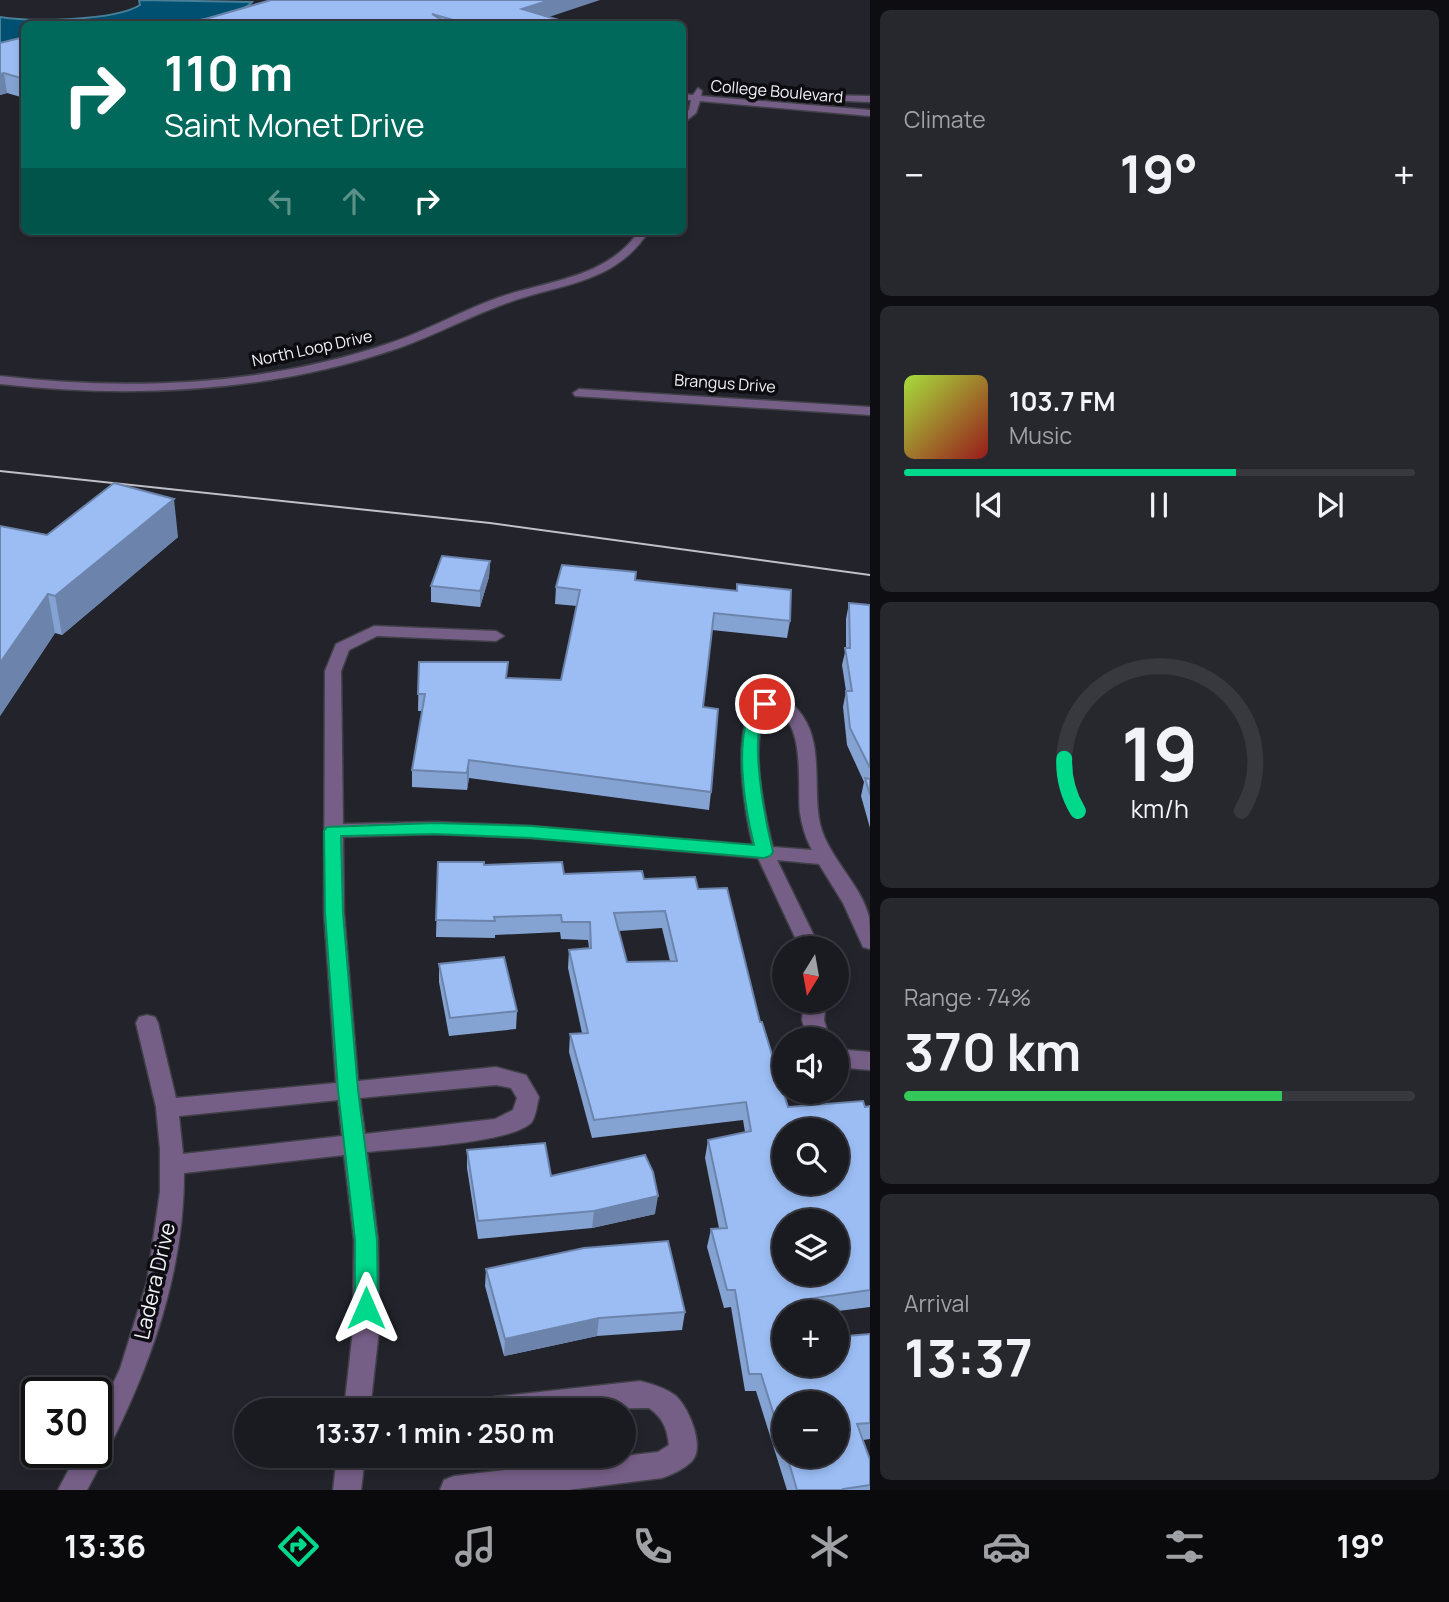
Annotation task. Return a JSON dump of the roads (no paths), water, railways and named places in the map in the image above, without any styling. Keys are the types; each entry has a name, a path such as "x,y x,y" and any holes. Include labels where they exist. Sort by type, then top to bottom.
{"street":[{"name":"College Boulevard","path":"686,91 697,95 870,113"},
{"path":"686,117 693,111 697,95"},
{"name":"College Boulevard","path":"686,96 870,99"},
{"name":"North Loop Drive","path":"0,380 30,384 160,387 221,382 349,359 413,338 507,299 597,271 618,260 638,243 642,235"},
{"name":"Brangus Drive","path":"579,393 870,411"},
{"path":"358,1398 366,1330 366,1253 348,1090 334,913 333,671 342,647 374,631 496,636"},
{"path":"804,936 764,852 754,813 751,782 753,724 759,709 765,704 775,704 790,710 794,715 805,749 811,824 826,858 854,905 870,942"},
{"path":"333,831 435,828 531,832 826,858"},
{"name":"Ladera Drive","path":"112,1417 150,1319 171,1227 172,1165 168,1108 147,1023"},
{"path":"849,1059 870,1061"},
{"path":"168,1108 496,1076 518,1081 528,1097 523,1116 498,1128 172,1165"},
{"path":"454,1490 662,1465 683,1452 683,1431 673,1408 653,1396 640,1394 604,1398"},
{"path":"72,1490 84,1468"},
{"path":"347,1490 350,1468"}],"water":[{"path":"139,0 252,2 237,12 188,21 21,21 21,43 0,47 0,17 51,20 93,17 140,5"}],"tram line":[{"path":"0,471 490,523 870,575"}]}
